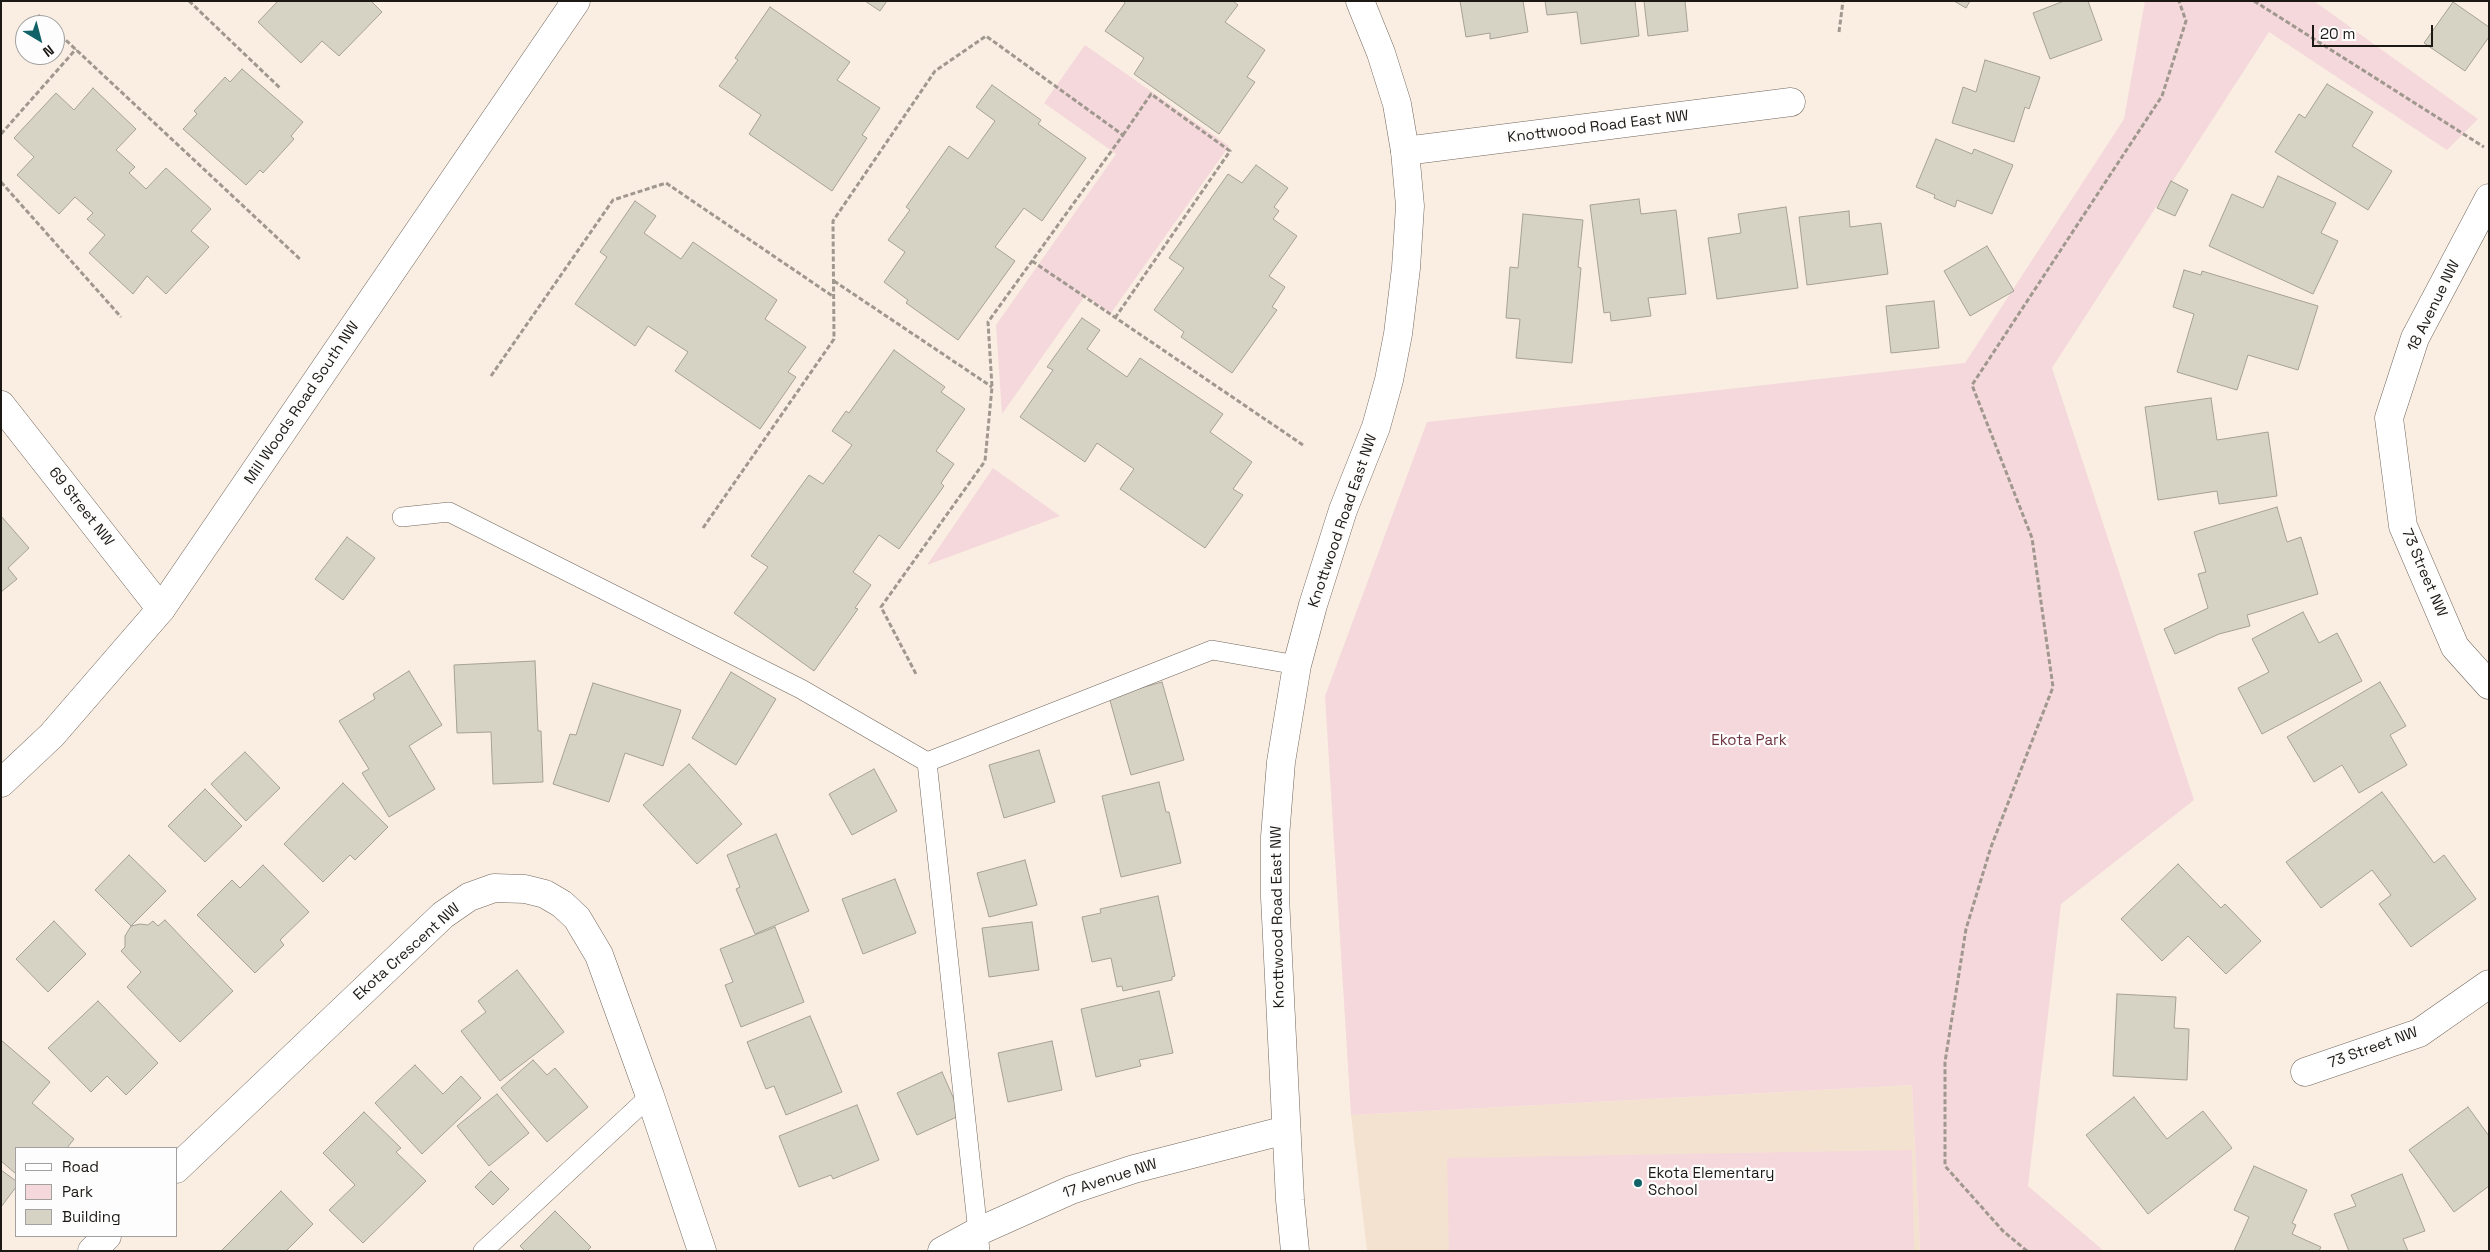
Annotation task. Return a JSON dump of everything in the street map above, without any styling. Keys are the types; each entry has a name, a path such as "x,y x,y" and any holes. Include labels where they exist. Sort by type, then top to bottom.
{"street":[{"name":"Mill Woods Road South NW","path":"1,783 52,735 161,609 576,1"},
{"name":"Knottwood Road East NW","path":"1295,1251 1278,980 1275,837 1281,762 1297,666 1327,557 1376,427 1389,380 1398,334 1406,268 1410,206 1405,151 1397,104 1381,53 1360,1"},
{"name":"Knottwood Road East NW","path":"1405,151 1791,102"},
{"name":"18 Avenue NW","path":"2389,418 2415,338 2489,198"},
{"name":"69 Street NW","path":"1,406 161,609"},
{"name":"73 Street NW","path":"2389,418 2403,526 2455,647 2489,685"},
{"name":"Ekota Crescent NW","path":"178,1167 443,915 469,897 494,888 525,889 546,894 562,904 577,918 599,955 650,1096 702,1251"},
{"name":"73 Street NW","path":"2305,1072 2419,1033 2489,984"},
{"name":"17 Avenue NW","path":"942,1251 978,1241 1080,1187 1134,1169 1286,1130"},
{"path":"92,1251 106,1237"}],"lane":[{"path":"402,518 449,512 801,689 927,762"},
{"path":"927,762 1212,650 1297,666"},
{"path":"927,762 978,1241"},
{"path":"483,1251 650,1096"}],"path":[{"path":"189,1 280,88"},
{"path":"1839,32 1843,1"},
{"path":"2027,1251 2003,1231 1945,1166 1945,1062 1966,929 1991,847 2053,688 2032,538 1972,385 2162,96 2186,21 2179,1"},
{"path":"2254,1 2484,147"},
{"path":"703,528 834,339 833,221 935,71 986,36 1123,135"},
{"path":"65,40 301,260"},
{"path":"1,134 76,50"},
{"path":"916,674 881,608 985,461 992,387 988,322 1151,94 1230,151 1115,318"},
{"path":"1,182 121,316"},
{"path":"491,376 613,200 666,182 834,297"},
{"path":"1032,261 1303,445"},
{"path":"834,280 992,387"}],"shaded area":[{"name":"Ekota Elementary School","path":"1912,1085 1920,1251 1367,1251 1351,1115"}],"green space":[{"name":"Ekota Park","path":"2145,1 2314,1 2478,119 2447,150 2269,32 2052,368 2194,800 2061,904 2028,1186 2104,1251 1920,1251 1912,1085 1351,1115 1325,696 1427,422 1965,363 2124,119"},
{"path":"1085,45 1229,146 1111,313 1085,296 1002,414 996,325 1116,154 1044,103"},
{"path":"993,468 1060,516 927,565"},
{"path":"1912,1150 1914,1251 1449,1251 1447,1158"}],"building":[{"path":"278,1 371,1 382,12 339,56 322,41 301,63 258,22"},
{"path":"865,1 887,1 880,11"},
{"path":"1123,1 1233,1 1238,5 1225,22 1265,50 1247,77 1255,82 1219,134 1134,74 1144,58 1105,31 1125,3"},
{"path":"1460,1 1523,1 1528,32 1490,39 1490,33 1466,37"},
{"path":"1545,1 1635,1 1639,36 1581,44 1577,12 1547,15"},
{"path":"1644,1 1685,1 1688,31 1648,36"},
{"path":"1954,1 1970,1 1966,8"},
{"path":"2064,1 2088,1 2102,40 2050,59 2033,13"},
{"path":"2453,2 2489,27 2489,37 2465,71 2424,43"},
{"path":"770,7 850,62 837,80 880,108 862,135 867,138 832,191 749,134 761,115 719,86 738,60 735,58"},
{"path":"1985,60 2040,77 2029,109 2025,107 2014,142 1952,123 1963,87 1976,92"},
{"path":"242,69 303,122 291,136 294,139 263,173 260,170 246,185 183,129 197,114 194,111 225,77 230,82"},
{"path":"2327,84 2373,112 2352,146 2392,171 2368,210 2275,152 2299,114 2305,118"},
{"path":"992,85 1041,120 1038,124 1086,158 1042,221 1024,208 995,247 1015,261 958,340 906,303 908,300 884,282 905,252 888,240 910,210 906,207 949,146 968,159 995,121 976,107"},
{"path":"93,88 136,129 116,150 135,167 129,173 146,189 166,168 211,209 191,231 209,247 166,294 147,276 133,294 89,253 105,235 87,219 93,213 75,197 59,214 17,175 34,157 14,138 56,93 74,110"},
{"path":"1936,139 1972,154 1974,149 2013,165 1992,214 1957,200 1955,207 1934,198 1935,195 1916,187"},
{"path":"1256,165 1288,188 1274,207 1279,211 1273,219 1297,236 1269,276 1285,287 1272,307 1277,310 1232,373 1181,337 1184,332 1154,310 1184,268 1169,258 1228,174 1242,183"},
{"path":"2278,176 2336,203 2321,233 2338,241 2313,294 2209,246 2232,194 2263,208"},
{"path":"2171,181 2188,190 2175,216 2157,208"},
{"path":"1639,199 1641,214 1676,210 1686,294 1648,298 1651,316 1611,321 1610,312 1604,313 1590,205"},
{"path":"635,201 656,216 644,233 681,259 693,242 777,300 765,319 806,347 788,372 796,377 760,429 675,371 688,352 648,326 635,346 575,304 607,257 600,252"},
{"path":"1786,207 1798,288 1717,299 1708,238 1741,233 1738,214"},
{"path":"1849,211 1850,227 1881,223 1888,274 1807,285 1799,217"},
{"path":"1523,214 1583,220 1578,267 1581,268 1572,363 1516,358 1520,319 1506,318 1510,267 1518,268"},
{"path":"1987,246 2014,291 1970,316 1944,271"},
{"path":"2184,270 2201,275 2202,271 2318,306 2298,370 2248,355 2237,390 2177,372 2194,314 2173,307"},
{"path":"1934,301 1939,348 1891,353 1886,306"},
{"path":"1082,318 1100,330 1087,349 1127,377 1140,358 1223,414 1210,432 1252,462 1233,489 1243,495 1205,548 1120,489 1134,469 1097,443 1085,462 1020,417 1053,370 1047,367"},
{"path":"894,350 945,387 941,392 965,409 936,451 954,464 941,483 944,486 899,549 879,535 853,572 871,585 855,608 858,609 814,671 734,613 768,567 751,556 809,475 823,484 852,445 832,431 846,411 849,413"},
{"path":"2211,398 2217,440 2268,432 2277,496 2219,504 2217,491 2158,500 2145,407"},
{"path":"2277,507 2287,542 2301,537 2318,594 2247,615 2250,626 2219,634 2175,654 2164,629 2208,608 2198,574 2206,572 2194,532"},
{"path":"1,516 29,548 8,568 17,579 1,592"},
{"path":"347,537 375,558 343,600 315,579"},
{"path":"2303,612 2319,643 2337,633 2362,681 2262,734 2238,688 2269,672 2252,639"},
{"path":"535,661 538,731 541,731 543,782 493,784 491,732 457,733 454,665"},
{"path":"409,671 442,725 409,746 435,789 389,817 362,773 369,769 339,721 375,699 373,694"},
{"path":"731,672 776,699 736,765 692,738"},
{"path":"1162,682 1184,760 1131,775 1109,697"},
{"path":"2380,682 2406,726 2390,735 2407,765 2359,793 2342,765 2314,782 2287,737"},
{"path":"593,683 681,710 663,766 625,753 609,802 553,784 570,734 576,735"},
{"path":"1039,750 1055,802 1004,818 989,765"},
{"path":"245,752 280,788 246,821 211,784"},
{"path":"689,764 742,824 697,864 643,805"},
{"path":"874,769 897,811 852,835 829,794"},
{"path":"1159,782 1166,812 1169,812 1181,863 1121,877 1102,796"},
{"path":"343,783 388,827 355,860 350,855 323,882 284,844"},
{"path":"205,789 242,826 205,862 168,826"},
{"path":"2382,792 2434,863 2444,855 2476,899 2411,947 2379,904 2391,895 2372,870 2321,908 2286,862"},
{"path":"776,834 809,911 755,934 736,889 740,887 727,855"},
{"path":"129,855 166,891 131,926 95,890"},
{"path":"1025,860 1037,905 989,917 977,873"},
{"path":"2178,864 2221,908 2225,904 2261,941 2226,974 2188,936 2162,961 2121,919"},
{"path":"263,865 309,912 280,940 284,945 255,973 197,915 232,880 240,888"},
{"path":"895,879 916,933 863,954 842,899"},
{"path":"1158,896 1175,976 1172,977 1172,980 1123,991 1122,986 1117,987 1111,958 1092,962 1082,917 1101,913 1100,909"},
{"path":"165,920 233,991 180,1042 127,987 141,972 121,951 125,947 125,936 131,926 148,925 153,921 158,926"},
{"path":"54,921 86,954 48,992 16,959"},
{"path":"1032,922 1039,970 989,977 982,928"},
{"path":"775,927 804,1002 741,1027 725,985 733,982 720,949"},
{"path":"517,970 564,1032 500,1081 461,1031 486,1012 478,1001"},
{"path":"1159,991 1173,1053 1139,1060 1141,1066 1096,1077 1081,1009"},
{"path":"2117,994 2176,997 2174,1028 2189,1029 2187,1080 2113,1076"},
{"path":"98,1001 158,1063 126,1095 107,1076 91,1092 48,1048"},
{"path":"810,1016 842,1092 786,1115 774,1086 766,1089 747,1042"},
{"path":"1,1040 50,1082 32,1103 74,1139 68,1147 15,1147 15,1173 1,1161"},
{"path":"1052,1041 1062,1090 1008,1102 998,1053"},
{"path":"533,1060 547,1075 555,1068 588,1107 547,1142 501,1088"},
{"path":"415,1065 443,1094 461,1076 481,1098 422,1154 375,1103"},
{"path":"942,1072 961,1115 917,1135 897,1093"},
{"path":"497,1094 529,1133 489,1166 457,1126"},
{"path":"2134,1097 2167,1139 2203,1111 2232,1148 2148,1214 2086,1135"},
{"path":"857,1105 879,1160 833,1179 831,1175 799,1187 779,1136"},
{"path":"2468,1107 2489,1136 2489,1186 2454,1212 2409,1150"},
{"path":"364,1112 401,1148 396,1152 426,1181 363,1243 329,1210 355,1185 323,1153"},
{"path":"2254,1166 2307,1190 2292,1223 2296,1225 2292,1234 2321,1247 2319,1251 2234,1251 2249,1217 2234,1210"},
{"path":"1,1170 15,1180 15,1188 1,1207"},
{"path":"491,1171 509,1189 493,1205 475,1187"},
{"path":"2402,1174 2425,1231 2403,1239 2408,1251 2349,1251 2334,1214 2356,1206 2351,1195"},
{"path":"281,1191 313,1224 286,1251 221,1251"},
{"path":"555,1211 591,1247 587,1251 525,1251 520,1246"}],"place":[{"name":"Ekota Elementary School","path":"1638,1183"}]}
